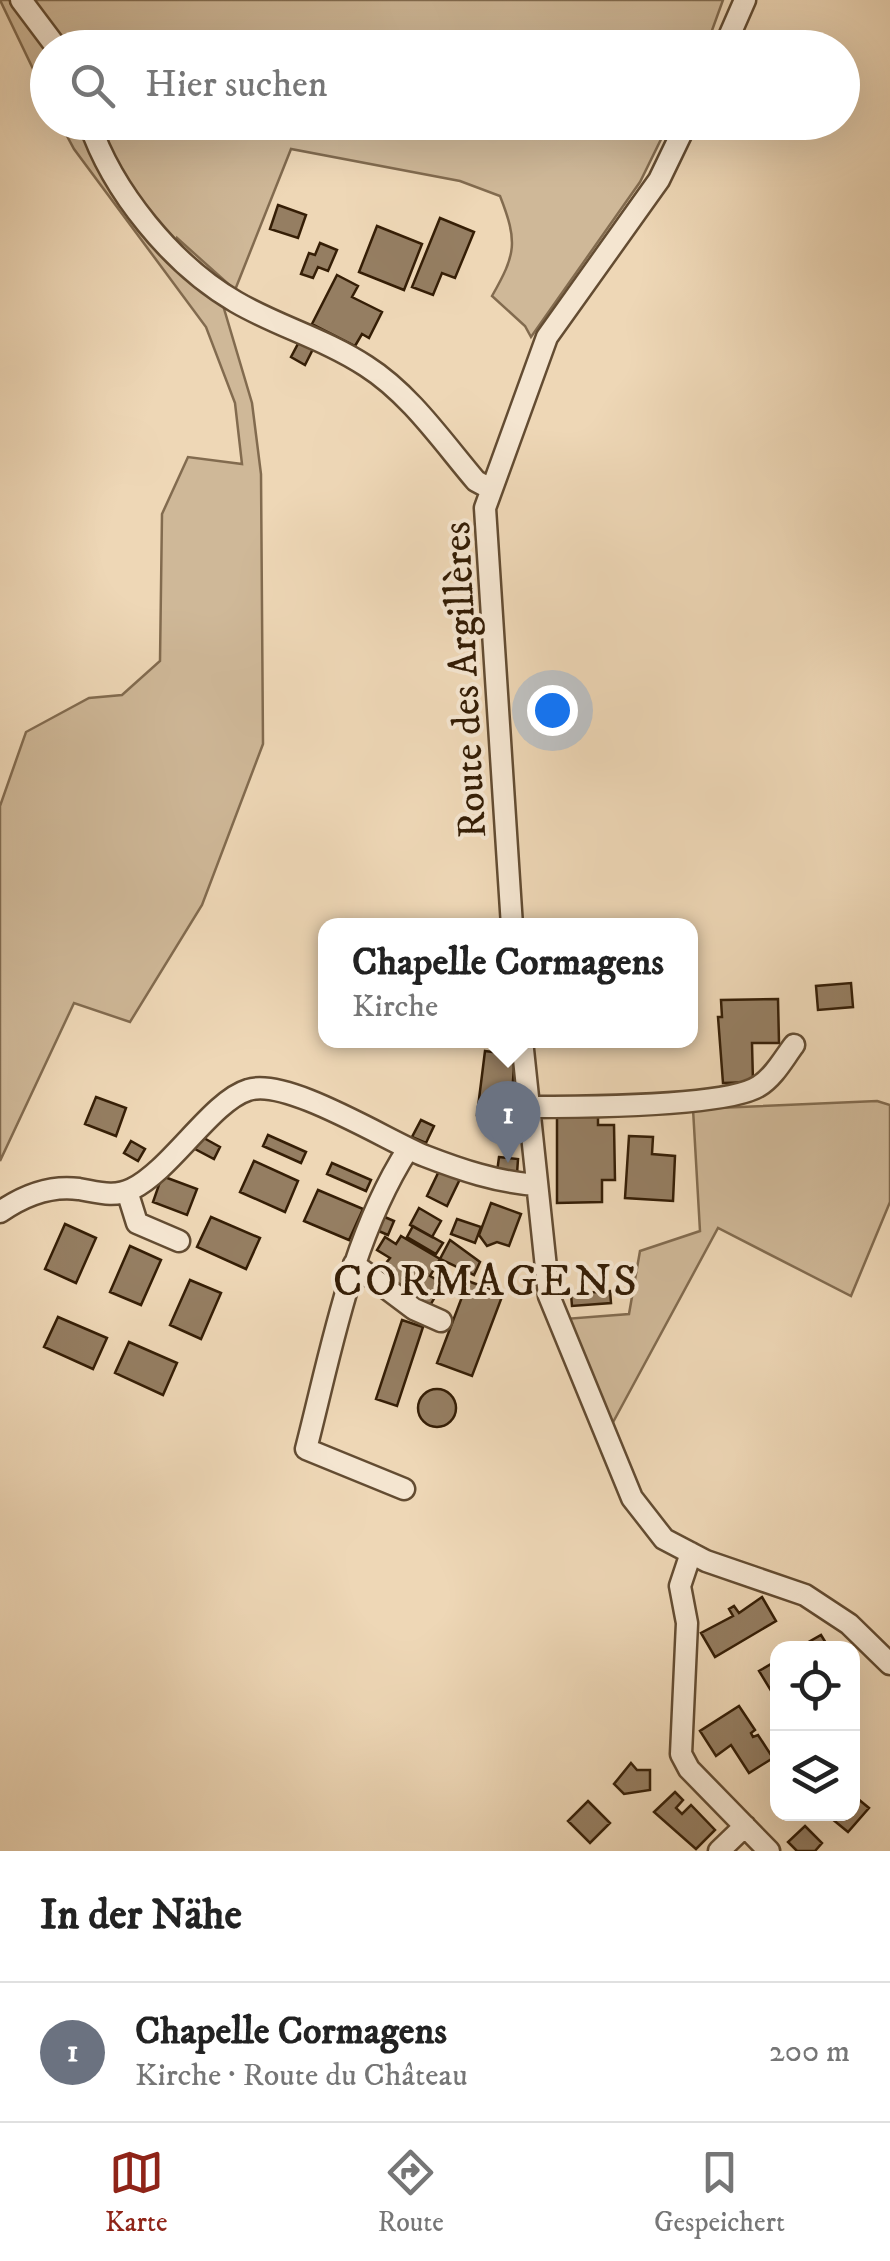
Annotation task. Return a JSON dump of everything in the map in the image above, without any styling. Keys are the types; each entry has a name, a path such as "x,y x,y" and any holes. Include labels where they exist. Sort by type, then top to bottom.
{"street":[{"path":"21,0 43,30"},
{"path":"732,30 745,0"},
{"path":"97,140 116,186 165,242 234,301 340,351 382,378 476,481 491,488"},
{"name":"Route des Argillères","path":"512,918 503,745 484,523 491,488 547,337 659,180 678,140"},
{"path":"530,1107 619,1108 750,1090 769,1078 794,1045"},
{"path":"523,1048 549,1296 644,1518 664,1539 692,1553 805,1595 849,1624 890,1664"},
{"path":"0,1212 26,1196 58,1189 127,1192 148,1179 247,1090 286,1092 408,1149 479,1176 536,1185"},
{"path":"404,1490 306,1449 354,1264 388,1179 408,1149"},
{"path":"127,1192 136,1222 178,1242"},
{"path":"354,1264 414,1309 442,1321"},
{"path":"692,1553 680,1586 688,1623 681,1754 688,1769 769,1851"},
{"path":"720,1851 745,1826"}],"shaded area":[{"path":"0,0 723,0 712,30 30,30 30,63"},
{"path":"69,140 661,140 640,182 531,337 525,326 492,296 512,247 510,225 500,196 460,181 291,149 235,290 177,238 171,255 222,302 252,403 261,474 263,744 202,905 130,1022 74,1003 0,1161 0,806 26,732 89,698 122,695 160,661 162,514 188,457 242,464 235,403 206,327"},
{"path":"877,1101 890,1105 890,1202 851,1296 718,1228 611,1426 564,1319 629,1314 640,1251 700,1231 693,1109"}],"building":[{"path":"278,205 306,215 298,238 270,229"},
{"path":"440,218 474,232 455,278 442,273 433,295 412,287"},
{"path":"377,226 422,244 404,290 359,272"},
{"path":"320,243 337,250 328,271 318,267 313,278 301,274 309,253 315,255"},
{"path":"337,275 358,286 352,297 382,312 369,338 362,334 355,346 312,324"},
{"path":"300,340 314,347 305,365 291,357"},
{"path":"851,983 853,1007 818,1010 816,986"},
{"path":"778,999 779,1043 752,1043 753,1082 723,1083 718,1017 722,1017 721,1000"},
{"path":"485,1051 515,1055 510,1118 477,1115"},
{"path":"96,1097 126,1108 116,1136 85,1124"},
{"path":"557,1114 598,1114 598,1125 614,1125 615,1180 602,1180 602,1202 557,1203"},
{"path":"421,1120 434,1126 426,1143 412,1137"},
{"path":"268,1135 306,1152 301,1163 263,1146"},
{"path":"629,1136 653,1137 652,1154 675,1156 673,1201 625,1198"},
{"path":"202,1137 220,1147 214,1159 195,1149"},
{"path":"131,1141 145,1149 138,1161 124,1153"},
{"path":"499,1157 518,1159 517,1174 497,1172"},
{"path":"254,1161 298,1181 285,1212 240,1192"},
{"path":"332,1163 371,1180 366,1191 327,1174"},
{"path":"440,1169 460,1179 447,1206 427,1196"},
{"path":"162,1176 197,1189 187,1215 153,1202"},
{"path":"318,1190 363,1209 349,1240 304,1221"},
{"path":"491,1203 521,1214 509,1246 497,1242 487,1246 479,1235"},
{"path":"419,1208 441,1221 432,1237 410,1225"},
{"path":"380,1215 394,1221 388,1235 374,1229"},
{"path":"211,1217 260,1238 246,1269 197,1247"},
{"path":"457,1219 481,1227 475,1243 451,1234"},
{"path":"65,1224 96,1238 76,1283 45,1269"},
{"path":"413,1226 443,1243 436,1254 407,1237"},
{"path":"401,1236 440,1259 430,1276 443,1283 428,1309 409,1298 413,1292 386,1277 392,1267 386,1263 390,1258 377,1250 385,1237 396,1244"},
{"path":"450,1240 480,1262 474,1275 440,1259"},
{"path":"130,1246 161,1260 141,1305 110,1292"},
{"path":"190,1280 221,1293 201,1339 170,1325"},
{"path":"468,1281 503,1294 472,1376 437,1363"},
{"path":"610,1291 611,1303 572,1306 571,1294"},
{"path":"58,1317 107,1338 93,1369 44,1347"},
{"path":"402,1320 423,1327 397,1406 376,1399"},
{"path":"129,1342 177,1363 163,1395 115,1373"},
{"path":"437,1389 450,1395 456,1408 450,1421 437,1427 424,1421 418,1408 424,1395"},
{"path":"762,1597 776,1621 715,1657 701,1633 733,1616 729,1609 734,1606 739,1613"},
{"path":"770,1665 770,1689 759,1671"},
{"path":"739,1706 755,1730 751,1733 753,1737 758,1735 770,1760 749,1773 731,1745 716,1756 700,1731"},
{"path":"631,1763 637,1770 650,1770 650,1790 624,1794 614,1784"},
{"path":"675,1792 683,1800 676,1808 682,1814 691,1805 715,1830 696,1849 654,1812"},
{"path":"588,1801 610,1823 590,1843 568,1821"},
{"path":"860,1801 869,1808 860,1818"},
{"path":"835,1821 858,1821 848,1832"},
{"path":"805,1826 822,1843 815,1851 797,1851 788,1842"}],"place":[{"name":"Chapelle Cormagens","path":"508,1163"}],"district":[{"name":"CORMAGENS","path":"486,1279"}]}
